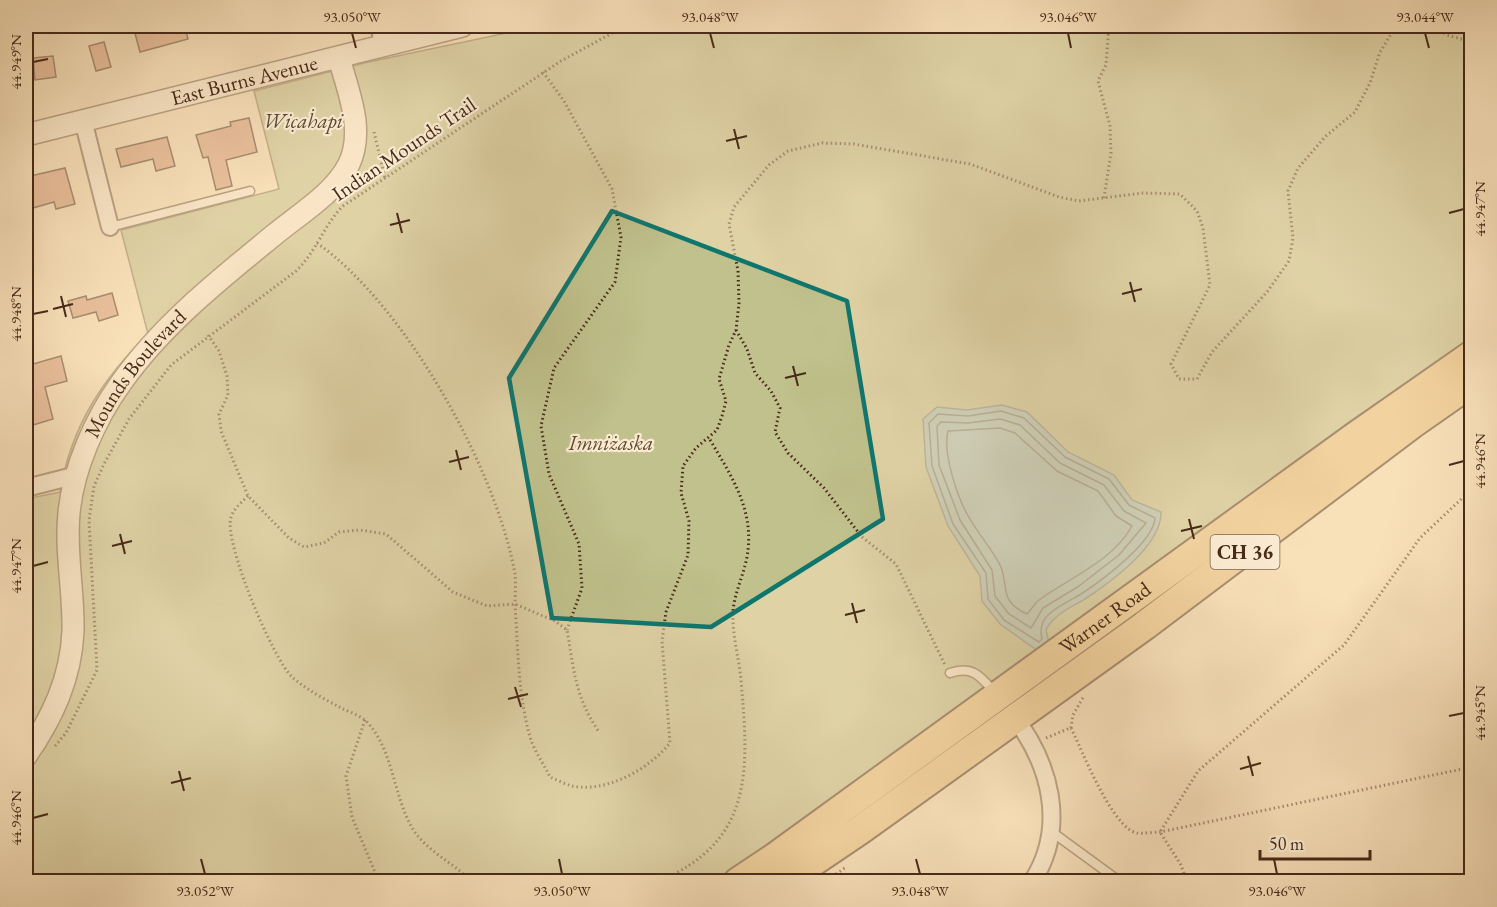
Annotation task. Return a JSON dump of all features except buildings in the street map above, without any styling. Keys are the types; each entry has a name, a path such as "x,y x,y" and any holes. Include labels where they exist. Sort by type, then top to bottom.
{"highway":[{"name":"Warner Road","path":"783,882 860,830 1006,707 1356,436 1472,355"},
{"name":"Warner Road","path":"738,882 1006,707 1144,626 1412,424 1472,382"}],"street":[{"path":"379,26 384,46"},
{"name":"East Burns Avenue","path":"26,135 462,26"},
{"name":"Mounds Boulevard","path":"26,756 54,710 69,664 73,626 69,510 77,475 104,411 145,352 213,285 322,196 349,163 356,133 354,113 339,58"},
{"path":"83,120 110,227"},
{"path":"26,488 77,475"},
{"path":"1006,707 1032,743 1043,765 1053,810 1052,832 1045,856 1032,882"}],"lane":[{"path":"110,227 250,191"},
{"path":"950,674 959,670 975,672 1006,707"},
{"path":"1052,832 1115,878 1125,882"}],"path":[{"name":"Indian Mounds Trail","path":"97,670 88,520 94,486 129,419 171,365 296,271 306,261 344,206 543,72 625,26"},
{"path":"1104,198 1112,153 1110,126 1098,81 1106,65 1109,26"},
{"path":"317,243 338,258 366,287 432,373 462,430 505,530 515,576 521,688 530,738 550,777 573,786 602,785 630,774 658,758 670,743 662,641 666,612 688,555 689,521 681,493 683,466 696,448 717,430 722,416 726,401 719,379 736,330 738,271 729,224 734,207 744,192 769,165 788,151 822,143 854,144 970,164 1059,197 1080,201 1143,193 1180,194 1197,211 1203,228 1210,285 1171,364 1179,379 1197,379 1212,352 1267,292 1289,261 1293,238 1288,191 1298,168 1326,136 1355,112 1370,83 1380,52 1396,26"},
{"path":"1432,26 1447,35 1472,42"},
{"path":"543,72 564,100 612,189 621,237 615,282 554,368 541,426 549,474 579,544 582,588 567,630 574,680 580,701 599,732"},
{"path":"736,330 747,349 754,374 771,391 780,408 776,432 788,453 824,488 862,537 896,564 936,651 950,674"},
{"path":"208,335 219,351 227,376 228,395 219,414 221,431 248,496 289,538 304,547 324,543 339,531 360,530 386,534 453,592 487,606 515,604 555,621 567,630"},
{"path":"657,882 674,875 701,856 728,828 741,800 744,759 741,680 733,611 748,551 749,518 740,493 708,438"},
{"path":"1160,832 1198,771 1344,645 1420,538 1472,489"},
{"path":"248,496 239,504 230,518 231,533 251,603 271,646 291,676 323,699 366,720 382,744 402,808 413,829 432,850 472,882"},
{"path":"366,720 346,776 352,817 379,882"},
{"path":"1032,743 1071,728 1122,824 1136,833 1160,832 1472,767"},
{"path":"1160,832 1181,865 1187,882"},
{"path":"825,882 847,867"}],"highlighted area":[{"path":"612,211 847,301 883,519 711,627 552,618 509,378"}],"green space":[{"name":"Wic̣aḣapi","path":"540,26 1471,26 1471,345 769,852 720,881 26,882 26,499 60,492 72,446 91,406 116,369 148,334 121,230 279,189 254,91 364,63"}],"water":[{"path":"1002,405 1027,412 1068,452 1114,475 1132,500 1161,512 1159,525 1144,550 1108,583 1053,620 1046,630 1049,643 1038,651 1000,624 982,601 980,576 948,526 926,467 923,419 937,407 967,410"}],"park label":[{"name":"Imniżaska","path":"611,443"}]}
